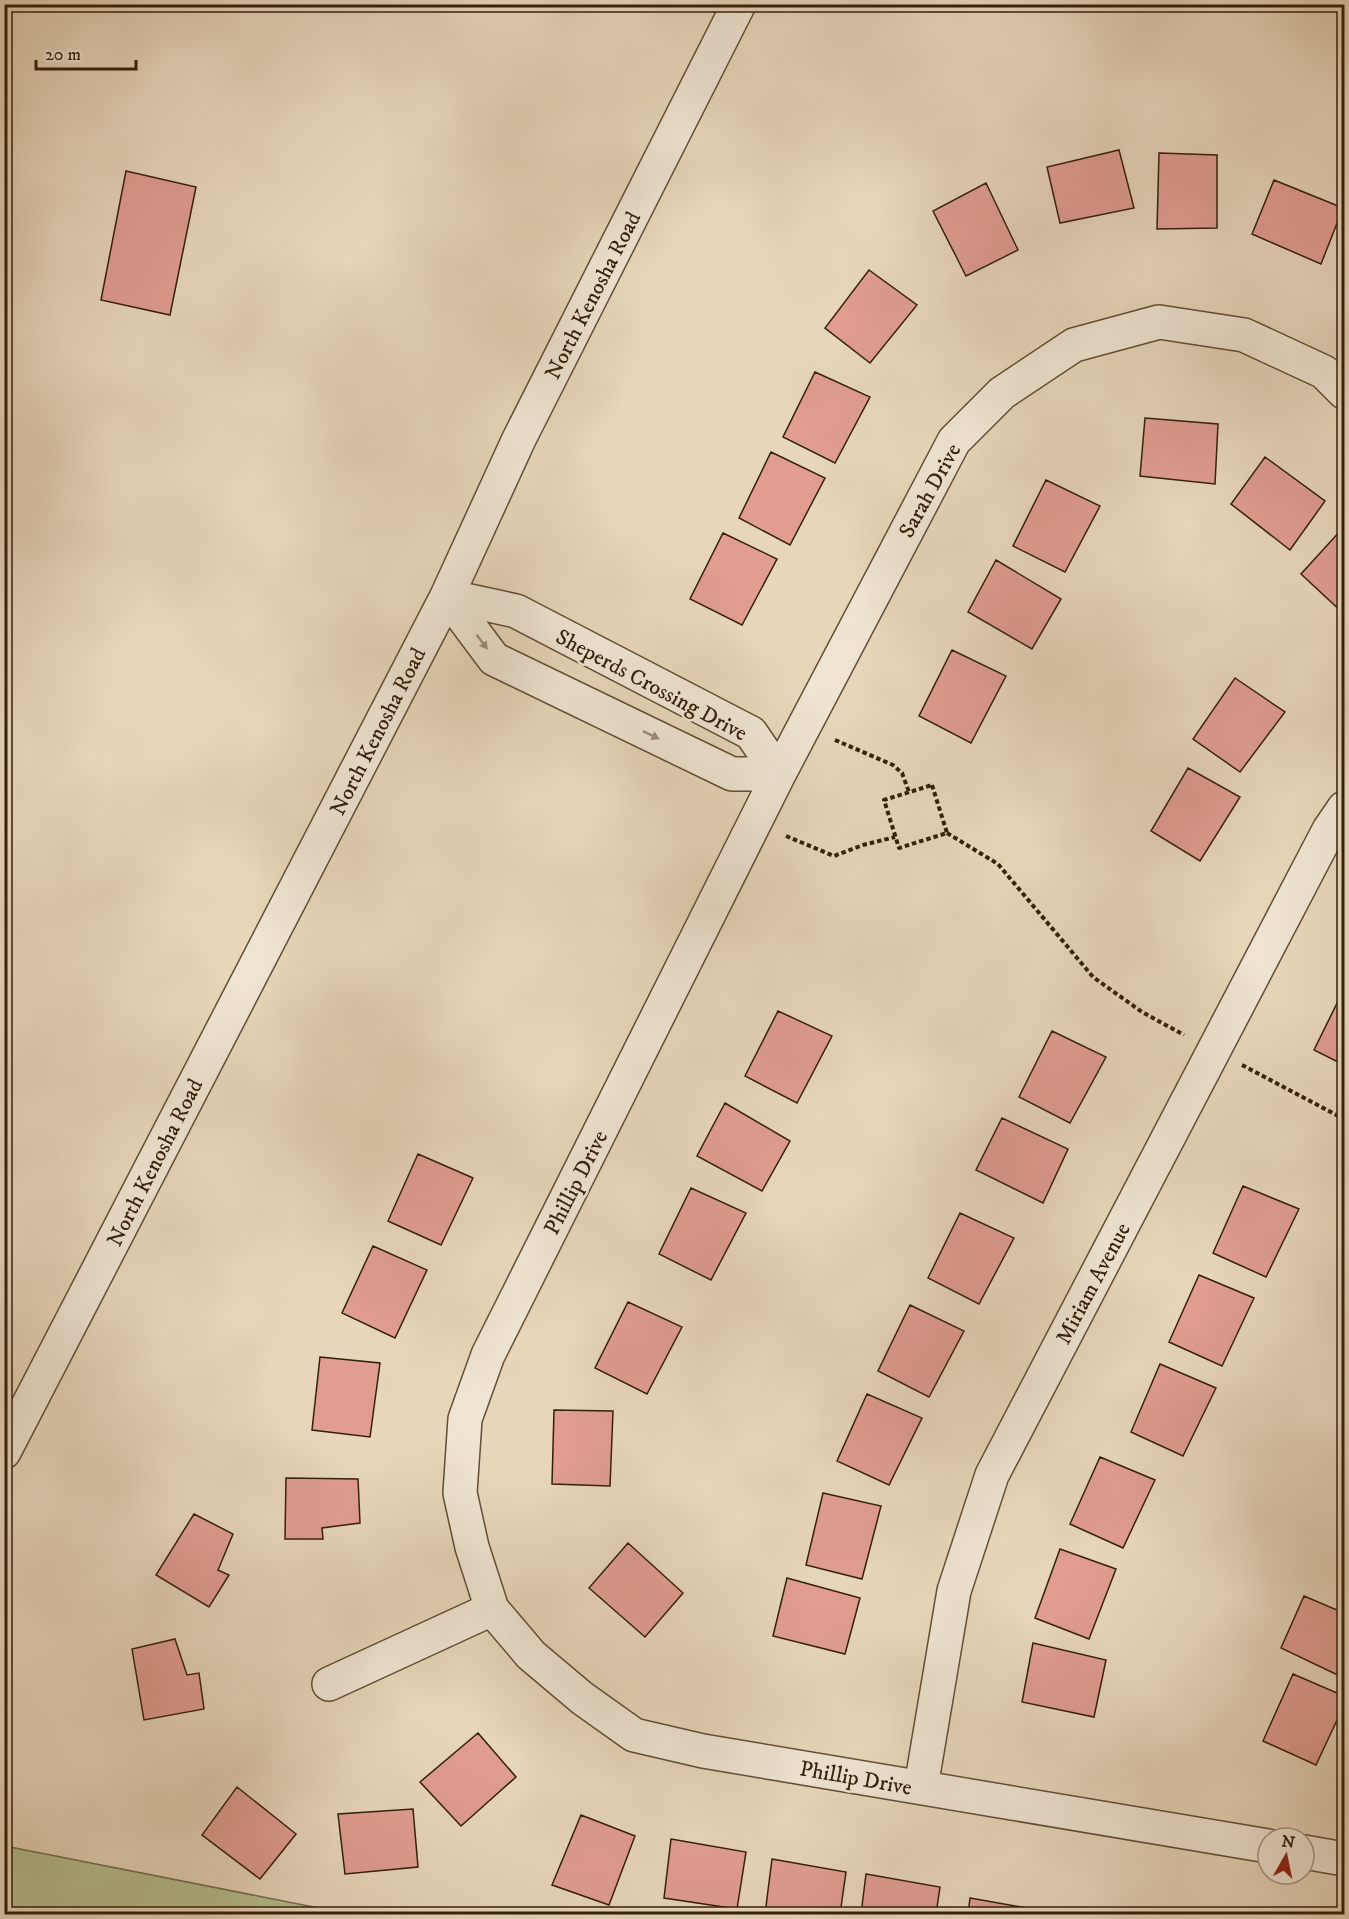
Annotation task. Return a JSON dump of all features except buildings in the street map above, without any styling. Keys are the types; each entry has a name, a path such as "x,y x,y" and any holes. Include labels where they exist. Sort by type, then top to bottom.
{"street":[{"name":"North Kenosha Road","path":"4,1452 447,596 519,439 739,4"},
{"name":"Sarah Drive","path":"779,774 954,441 1002,393 1074,345 1159,322 1244,334 1324,372 1344,392"},
{"name":"Sheperds Crossing Drive","path":"447,596 516,610 752,733 779,774"},
{"name":"Sheperds Crossing Drive","path":"447,596 494,659 732,774 779,774"},
{"name":"Phillip Drive","path":"779,774 488,1355 465,1419 460,1493 472,1547 492,1609 531,1656 582,1698 634,1735 703,1751 1256,1844"},
{"name":"Miriam Avenue","path":"921,1788 954,1591 992,1475 1329,830 1344,808"},
{"path":"328,1684 492,1609"},
{"path":"1316,1854 1344,1859"}],"path":[{"path":"805,724 845,745 893,765 902,773 909,792"},
{"path":"947,833 899,848 884,800 932,785 947,833 998,864 1093,976 1142,1012 1344,1119"},
{"path":"756,820 797,841 834,856 863,844 895,837"}],"green space":[{"path":"5,1846 349,1914 5,1914"}]}
